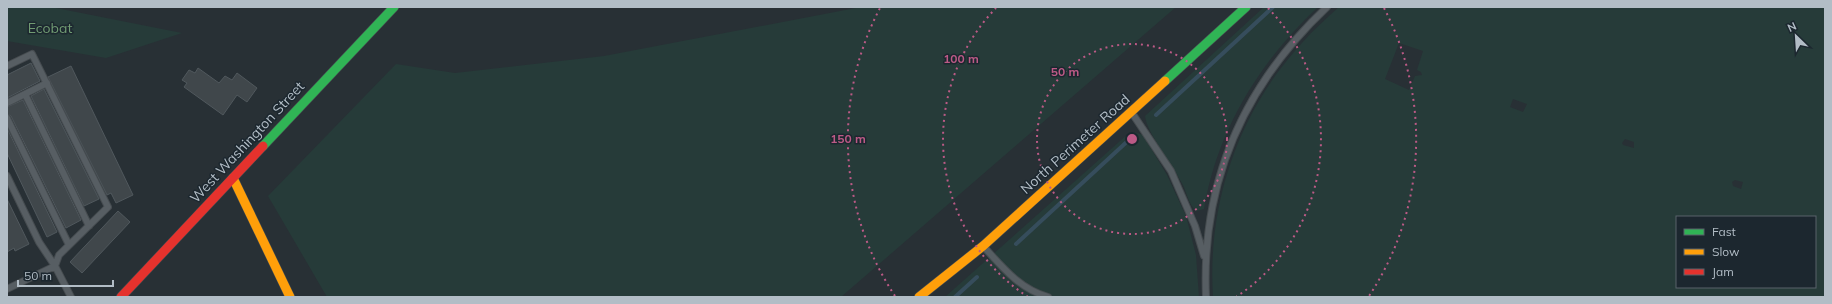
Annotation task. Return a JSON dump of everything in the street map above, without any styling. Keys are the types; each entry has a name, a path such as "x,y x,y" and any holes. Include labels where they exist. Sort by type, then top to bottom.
{"street":[{"name":"West Washington Street","path":"121,297 394,7"},
{"name":"North Perimeter Road","path":"919,297 983,246 1246,7"},
{"path":"233,178 290,297"}],"lane":[{"path":"1206,297 1205,261 1208,226 1217,183 1239,124 1276,62 1295,39 1327,7"},
{"path":"7,66 32,54 108,207 59,255 55,266 7,289"},
{"path":"7,103 47,83"},
{"path":"25,94 88,226"},
{"path":"1131,112 1171,171 1195,226 1205,261"},
{"path":"7,118 69,244"},
{"path":"7,176 39,242 55,266 71,297"},
{"path":"983,246 1011,277 1034,293 1048,297"}],"green space":[{"name":"Ecobat","path":"7,7 51,7 182,33 106,58 7,41"},
{"path":"861,7 1176,7 841,297 327,297 268,196 396,64 455,73 604,56"},
{"path":"1264,7 1318,7 1278,50 1244,99 1230,125 1219,152 1210,180 1204,209 1197,211 1191,204 1180,179 1151,132 1145,116"},
{"path":"1339,7 1825,7 1825,297 1213,297 1212,262 1215,228 1231,161 1244,129 1260,99 1280,70 1315,29","holes":["1399,43 1423,51 1417,70 1421,72 1422,75 1415,76 1409,90 1385,79","1513,99 1527,104 1523,112 1510,107","1625,139 1634,142 1634,148 1623,145 1622,143","1735,180 1743,182 1741,189 1733,186 1732,182"]},
{"path":"1134,132 1143,135 1167,175 1186,216 1196,255 1199,297 945,297 1129,133"}],"building":[{"path":"31,63 40,81 7,98 7,75"},
{"path":"71,66 133,195 116,203 111,193 107,195 48,77"},
{"path":"198,68 219,83 225,76 232,80 237,73 257,88 247,102 237,95 223,115 184,87 187,83 182,80 189,70 195,73"},
{"path":"44,89 99,199 84,206 31,96"},
{"path":"23,100 81,220 66,228 11,116 7,114 7,107"},
{"path":"7,128 57,232 47,237 7,153"},
{"path":"7,199 29,244 15,251 14,248 7,252"},
{"path":"118,211 130,222 82,273 70,262"}],"waterway":[{"path":"1156,115 1273,7"},
{"path":"1016,244 1131,138"},
{"path":"955,297 977,277"}],"traffic: fast":[{"path":"263,146 394,7"},
{"path":"1165,81 1246,7"}],"traffic: slow":[{"path":"919,297 983,246 1165,81"},
{"path":"233,178 290,297"}],"traffic: jam":[{"path":"121,297 263,146"}]}
